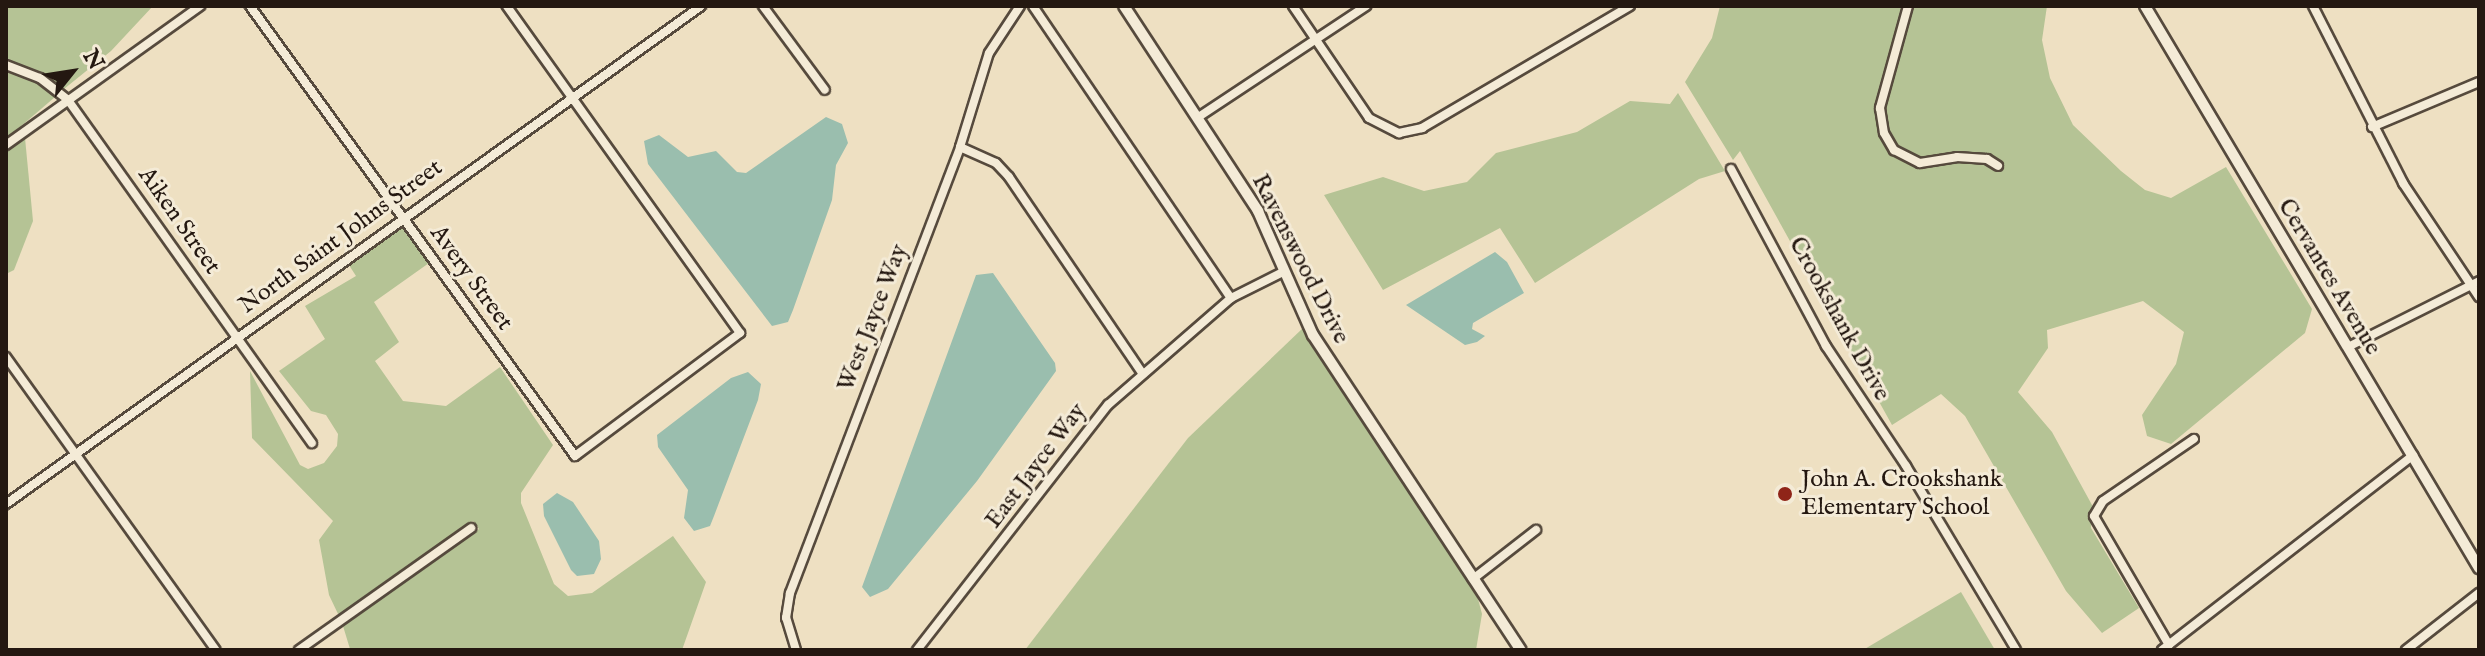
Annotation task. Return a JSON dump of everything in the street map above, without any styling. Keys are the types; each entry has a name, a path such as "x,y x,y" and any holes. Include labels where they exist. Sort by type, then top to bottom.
{"street":[{"path":"6,145 200,6"},
{"name":"Avery Street","path":"250,6 575,456 740,333 572,98"},
{"path":"507,6 572,98"},
{"name":"North Saint Johns Street","path":"6,504 402,216 701,6"},
{"path":"763,6 825,90"},
{"name":"West Jayce Way","path":"796,650 786,618 790,593 960,147 989,53 1020,6"},
{"path":"1033,6 1231,298"},
{"name":"Ravenswood Drive","path":"1124,6 1258,211 1313,335 1521,650"},
{"path":"1293,6 1369,118 1399,133 1422,128 1630,6"},
{"path":"1197,118 1314,37 1366,6"},
{"path":"1908,6 1880,108 1884,133 1894,150 1920,163 1957,157 1987,159 1998,166"},
{"name":"Cervantes Avenue","path":"2145,6 2479,568"},
{"path":"2313,6 2372,127 2475,284 2479,297"},
{"name":"Aiken Street","path":"6,65 40,78 68,100 312,443"},
{"path":"2372,127 2479,82"},
{"path":"960,147 996,163 1009,177 1143,374"},
{"name":"Crookshank Drive","path":"1731,169 1826,346 1906,466 2016,650"},
{"name":"East Jayce Way","path":"917,650 1059,473 1089,425 1231,298 1285,271"},
{"path":"2348,347 2475,284"},
{"path":"6,357 216,650"},
{"path":"2194,439 2103,501 2094,516 2166,647 2413,455"},
{"path":"299,650 471,528"},
{"path":"1473,579 1536,530"},
{"path":"2406,650 2479,593"}],"shaded area":[{"path":"6,6 153,6 111,51 64,89 43,73 6,59"},
{"path":"1720,6 2047,6 2042,40 2050,78 2073,125 2121,171 2145,190 2171,198 2226,167 2312,309 2305,333 2171,444 2147,436 2142,415 2176,364 2184,332 2143,301 2047,330 2048,348 2018,392 2052,432 2092,505 2091,528 2139,608 2102,633 2066,591 1965,416 1941,394 1892,425 1740,151 1733,160 1685,82 1712,38"},
{"path":"6,71 37,82 55,97 6,139"},
{"path":"1678,93 1725,171 1699,179 1535,283 1500,228 1383,290 1324,195 1383,177 1424,191 1467,182 1496,153 1577,132 1630,101 1670,104"},
{"path":"826,117 842,124 848,143 836,165 832,200 793,310 788,322 772,326 648,164 644,141 659,135 688,157 716,151 737,172 746,173"},
{"path":"25,138 33,221 14,270 6,274 6,151"},
{"path":"400,224 429,263 374,302 399,342 375,361 403,401 446,406 500,367 553,445 521,493 521,503 554,584 568,596 592,593 673,536 706,582 682,650 318,650 350,649 343,626 479,529 473,521 339,616 329,595 319,540 333,521 252,438 250,371 300,465 308,469 324,463 337,446 338,434 326,415 311,411 279,371 325,339 305,306 356,276 347,262"},
{"path":"1495,252 1507,262 1524,293 1473,323 1472,329 1485,336 1477,342 1465,345 1406,305"},
{"path":"993,273 1055,363 1056,371 977,481 888,589 870,597 862,587 976,275"},
{"path":"1303,328 1477,595 1482,614 1476,650 1025,650 1188,438"},
{"path":"748,372 761,384 758,400 710,526 694,531 684,518 688,490 658,447 657,435 731,378"},
{"path":"557,493 573,502 599,541 601,559 594,574 577,576 571,570 544,516 543,504"},
{"path":"1961,592 1995,650 1863,650"}],"place":[{"name":"John A. Crookshank Elementary School","path":"1785,494"}]}
